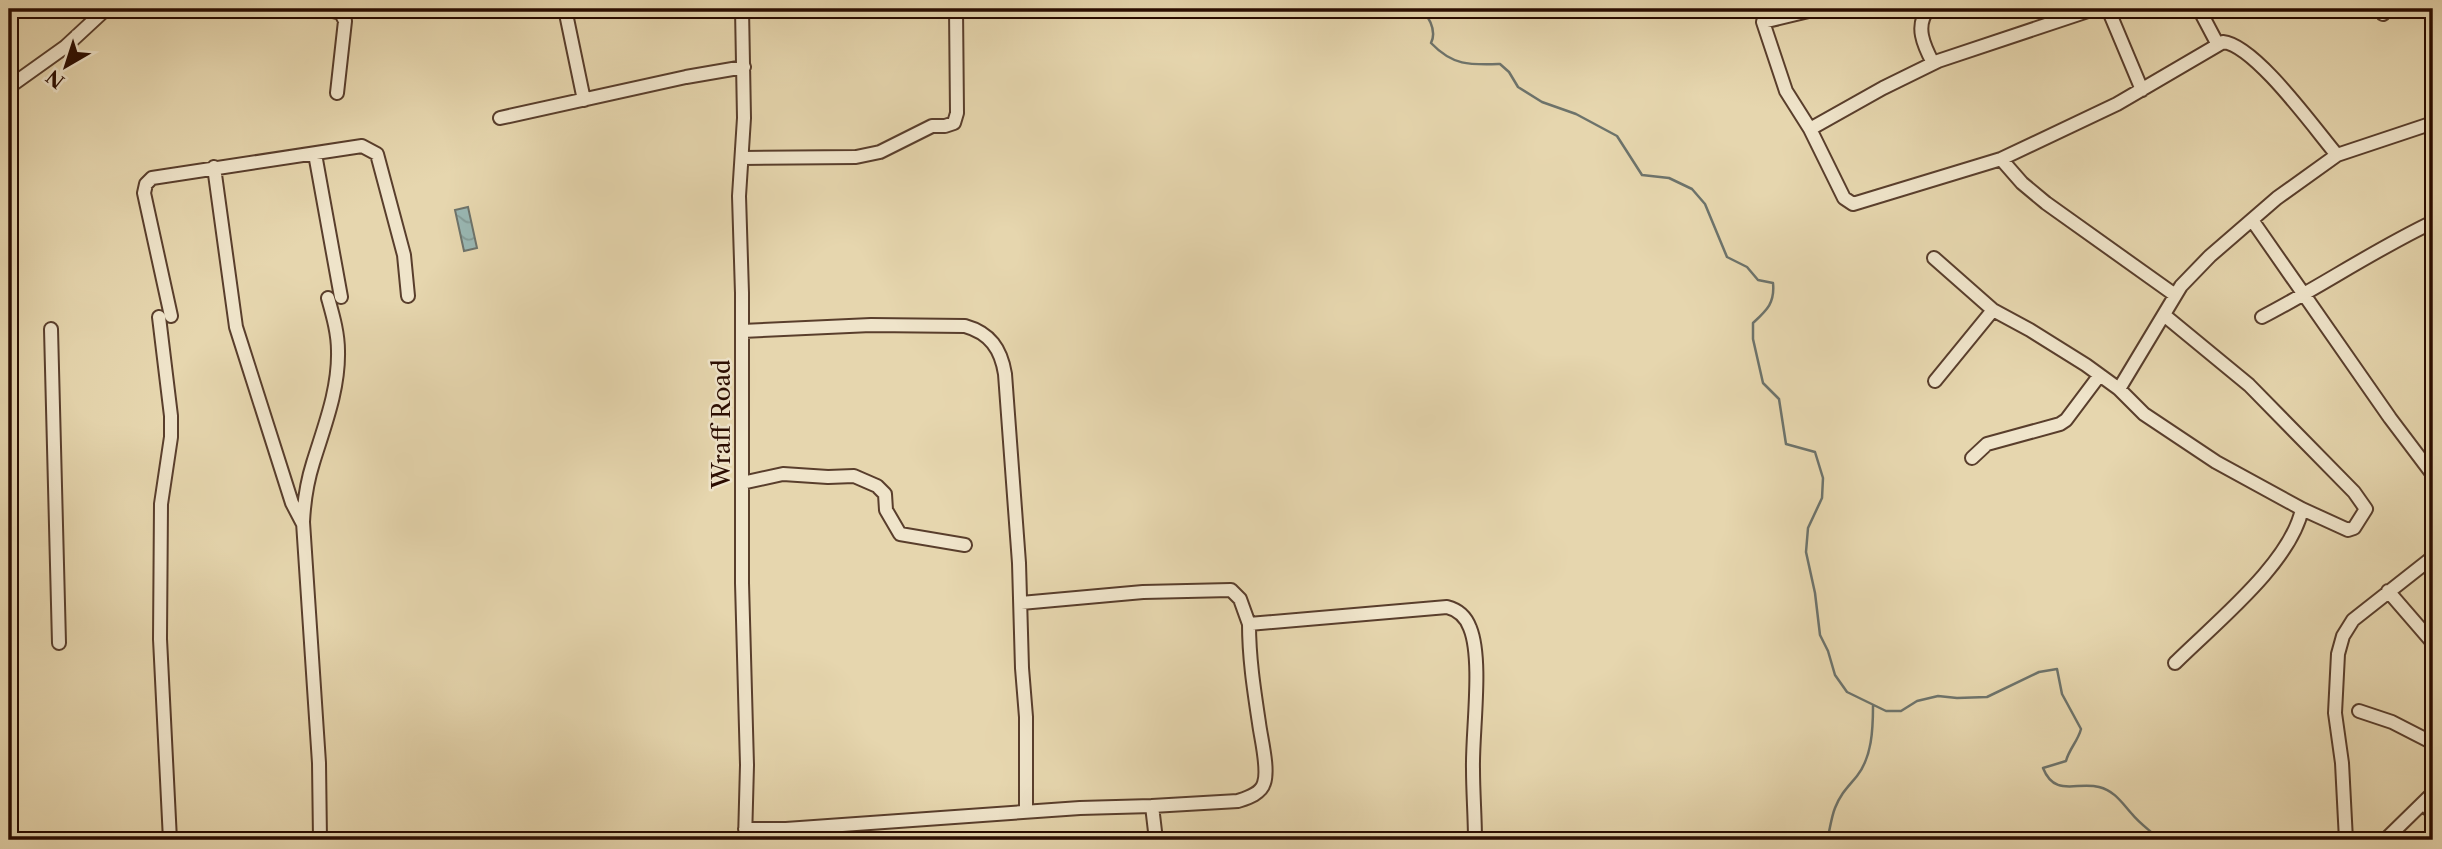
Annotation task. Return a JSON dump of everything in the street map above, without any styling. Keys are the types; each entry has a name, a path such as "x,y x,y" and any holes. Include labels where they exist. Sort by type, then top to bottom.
{"street":[{"path":"9,87 65,47 106,9"},
{"path":"325,9 341,13 345,21 337,93"},
{"path":"565,9 584,100"},
{"name":"Wraff Road","path":"742,9 744,67 740,196 747,765 745,835"},
{"path":"742,158 856,157 880,152 932,126 954,123 957,113 956,9"},
{"path":"1928,9 1922,16 1920,27 1926,51 1933,63"},
{"path":"1810,129 1933,63 2094,9"},
{"path":"2108,9 2142,90"},
{"path":"2199,9 2218,45"},
{"path":"1811,10 1763,22 1786,91 1810,129 1844,198 1853,204 2001,159 2117,104 2223,42 2230,43 2249,55 2267,72 2337,155"},
{"path":"500,118 744,67"},
{"path":"2119,389 2175,295 2210,256 2277,198 2337,155 2433,123"},
{"path":"170,840 160,639 161,504 171,437 171,416 165,317 144,193 146,184 152,178 214,167 362,146 377,154 404,255 408,296"},
{"path":"315,154 334,298 338,353 335,386 326,425 312,464 305,496 303,524 319,764 320,840"},
{"path":"2001,159 2022,183 2046,203 2175,295"},
{"path":"214,167 236,327 292,503 303,524"},
{"path":"2252,220 2433,475"},
{"path":"2262,317 2304,296 2391,242 2433,222"},
{"path":"1934,258 1993,310 2030,330 2119,389 2144,414 2216,462 2302,509 2347,530 2354,528 2366,509 2359,498 2249,385 2164,316"},
{"path":"1935,381 1993,310"},
{"path":"742,331 871,326 965,326 979,330 990,338 1000,354 1004,374 1021,603 1022,668 1027,717 1026,811"},
{"path":"51,330 59,643"},
{"path":"1972,458 1987,444 2039,431 2066,420 2099,376"},
{"path":"742,482 783,474 854,476 877,486 885,494 886,510 900,534 965,545"},
{"path":"2175,663 2268,569 2294,530 2302,509"},
{"path":"2346,840 2342,763 2335,713 2338,654 2343,635 2353,620 2433,557"},
{"path":"745,835 786,829 1026,811 1238,801 1263,787 1264,767 1249,648 1249,624 1240,598 1231,590 1143,592 1021,603"},
{"path":"2388,591 2433,643"},
{"path":"1249,624 1433,607 1457,610 1470,627 1476,662 1473,770 1475,840"},
{"path":"2359,711 2392,722 2433,743"},
{"path":"2385,840 2428,798 2433,815"},
{"path":"1152,806 1156,840"}],"water":[{"path":"468,207 477,248 464,251 455,210"}],"waterway":[{"path":"1422,9 1432,25 1431,43 1439,51 1455,60 1471,64 1500,64 1509,72 1518,87 1542,102 1576,114 1617,136 1642,175 1669,178 1692,189 1705,204 1727,257 1747,267 1758,280 1773,283 1773,296 1769,306 1753,323 1753,339 1763,383 1779,399 1786,444 1815,452 1823,478 1822,498 1808,528 1806,552 1820,635 1835,675 1847,692 1886,711 1901,711 1917,701 1938,696 1987,697 2039,672 2057,669 2062,694 2081,729 2066,761 2043,768 2048,777 2060,786 2091,786 2110,791 2160,840"},
{"path":"1827,840 1837,803 1857,776 1869,752 1873,706"}]}
